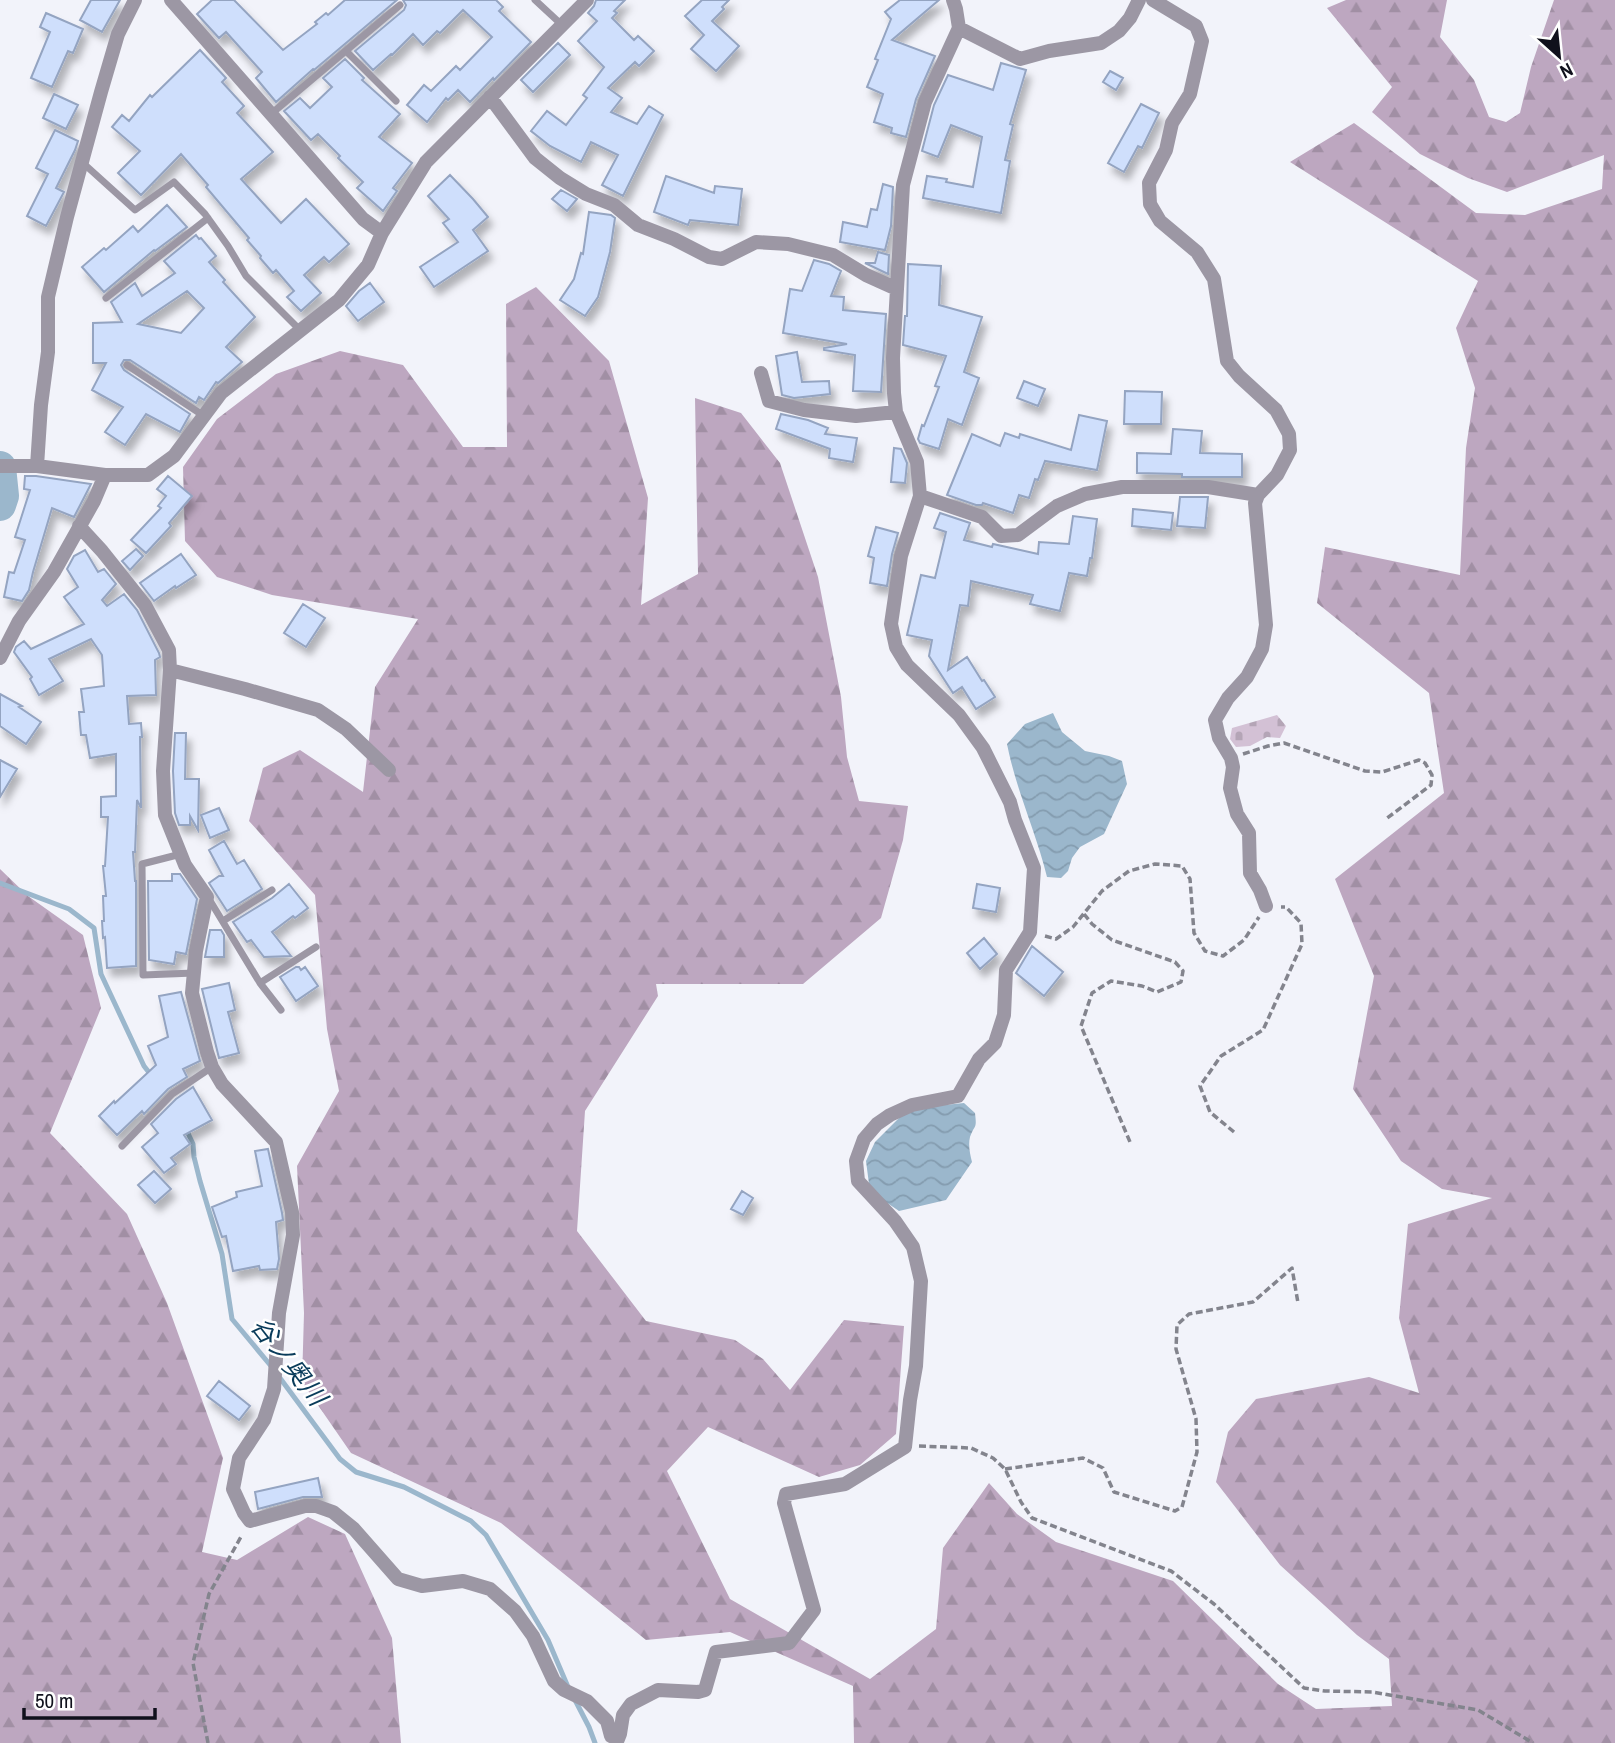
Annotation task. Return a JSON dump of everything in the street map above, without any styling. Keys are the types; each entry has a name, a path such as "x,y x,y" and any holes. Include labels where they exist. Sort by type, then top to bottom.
{"street":[{"path":"37,466 48,352 48,297 118,34 135,0"},
{"path":"171,0 363,219 382,233"},
{"path":"0,466 37,466 105,475 148,475 174,456 221,393 339,300 368,265 382,233 426,162 587,0"},
{"path":"79,526 145,605 169,650 163,771 165,815 185,864 207,897 196,951 192,993 212,1067 222,1084 276,1142 292,1212 293,1235 279,1314 274,1389 264,1420 239,1458 233,1489 243,1513 250,1521 304,1506 316,1506 333,1512 354,1529 398,1579 422,1586 463,1581 490,1589 515,1611 533,1636 554,1681 564,1690 587,1701 607,1721 611,1735 618,1739 623,1715 631,1704 658,1690 705,1690 716,1651 789,1643 814,1610 784,1503 786,1494 845,1484 905,1447 916,1366 921,1281 913,1247 895,1221 858,1181 856,1161 864,1139 877,1124 890,1115 912,1105 958,1096 979,1059 995,1043 1004,1016 1006,970 1030,932 1034,868 1010,802 983,748 959,715 907,665 896,648 891,624 901,556 919,496 917,462 896,412 893,358 903,185 925,102 959,28 953,0"},
{"path":"959,28 1020,59 1049,51 1101,43 1119,31 1130,18 1139,0"},
{"path":"1153,0 1196,26 1202,41 1190,94 1172,123 1166,150 1149,183 1150,204 1160,221 1197,253 1214,279 1227,361 1239,376 1276,410 1289,434 1290,450 1278,475 1258,495 1255,503 1266,625 1262,649 1247,677 1228,698 1215,720 1219,738 1233,766 1230,788 1237,814 1249,833 1250,873 1266,906"},
{"path":"490,97 535,158 586,194 614,205 638,225 709,257 722,259 756,242 788,244 822,252 833,255 866,275 897,289"},
{"path":"761,373 769,401 804,410 856,416 896,412"},
{"path":"0,658 19,621 54,572 94,501 105,475"},
{"path":"919,496 982,517 1002,536 1018,535 1057,506 1084,494 1122,487 1208,487 1258,495"},
{"path":"170,670 318,710 346,729 389,770"}],"lane":[{"path":"535,0 562,25"},
{"path":"271,114 400,5"},
{"path":"346,51 396,101"},
{"path":"82,162 135,210 174,182 208,218 246,276 301,330"},
{"path":"106,298 208,218"},
{"path":"127,365 204,416"},
{"path":"181,854 142,863 143,975 194,973"},
{"path":"223,921 272,890"},
{"path":"207,897 260,983 281,1010"},
{"path":"260,983 316,947"},
{"path":"122,1146 170,1097 212,1067"}],"path":[{"path":"1231,758 1284,743 1365,771 1382,772 1419,760 1424,763 1433,775 1431,785 1386,819"},
{"path":"1030,932 1056,939 1073,928 1102,891 1129,871 1155,864 1182,866 1190,879 1194,933 1205,951 1223,956 1244,940 1266,906 1286,907 1301,923 1302,944 1263,1030 1221,1056 1200,1086 1210,1112 1234,1132"},
{"path":"1084,914 1112,940 1175,962 1183,971 1181,982 1157,992 1142,986 1111,981 1092,993 1082,1026 1130,1142"},
{"path":"1005,1469 1083,1458 1103,1468 1114,1492 1175,1510 1182,1507 1197,1452 1196,1419 1176,1349 1177,1325 1189,1314 1252,1302 1292,1268 1298,1303"},
{"path":"905,1447 971,1448 993,1458 1005,1469 1032,1518 1171,1571 1214,1604 1304,1689 1373,1692 1478,1710 1533,1743"},
{"path":"208,1743 193,1663 209,1594 250,1521"}],"green space":[{"path":"1346,0 1447,0 1440,37 1474,80 1489,117 1506,122 1520,113 1531,67 1554,0 1615,0 1615,1743 854,1743 853,1686 730,1632 646,1640 501,1523 351,1453 302,1382 304,1313 297,1166 339,1091 327,1029 315,895 249,821 263,768 300,750 363,792 375,687 418,619 272,595 217,577 185,541 183,467 217,419 276,374 340,351 403,365 463,447 507,447 506,304 536,287 609,361 648,498 641,605 698,574 695,398 741,413 780,463 818,577 841,697 847,757 859,801 908,806 903,840 881,918 803,984 656,984 658,996 585,1111 577,1231 646,1321 735,1340 763,1359 790,1390 844,1320 904,1326 896,1434 860,1465 819,1477 708,1427 667,1471 730,1599 870,1679 936,1629 943,1548 989,1483 1017,1514 1056,1542 1173,1581 1278,1684 1316,1709 1392,1706 1389,1659 1357,1635 1280,1565 1216,1482 1228,1432 1256,1399 1369,1377 1419,1393 1399,1318 1408,1224 1492,1198 1442,1189 1401,1161 1353,1089 1374,976 1335,879 1444,793 1429,693 1317,603 1325,547 1460,575 1466,448 1475,388 1456,328 1478,281 1290,162 1354,123 1476,213 1525,215 1602,189 1604,155 1507,192 1468,178 1420,154 1372,112 1392,87 1327,8"},
{"path":"1277,715 1286,726 1280,738 1267,737 1250,746 1236,747 1230,739 1232,728"},
{"path":"0,869 28,896 83,935 101,1008 50,1133 127,1214 167,1303 223,1458 202,1552 237,1560 308,1517 345,1534 392,1638 401,1743 0,1743"}],"water":[{"path":"1053,713 1062,732 1085,751 1122,761 1127,784 1104,834 1080,847 1072,858 1068,871 1061,878 1047,877 1007,744 1025,724"},
{"path":"964,1103 975,1113 976,1124 969,1143 972,1162 946,1200 899,1211 877,1196 869,1184 866,1161 875,1142 904,1113"}],"building":[{"path":"91,0 120,0 102,32 80,20"},
{"path":"212,0 234,0 283,50 345,0 397,0 276,102 256,78 262,72 226,32 219,38 197,14"},
{"path":"403,0 496,0 503,7 499,11 531,42 470,102 458,90 448,100 446,98 427,122 407,105 424,85 431,91 456,66 460,70 492,37 463,10 440,33 437,31 423,45 413,34 373,70 355,51 404,10 406,5"},
{"path":"596,0 625,0 614,11 617,13 612,18 634,40 638,36 654,51 639,66 635,62 608,88 622,98 611,112 637,124 649,106 663,115 623,196 602,185 618,155 591,142 581,162 550,146 531,131 547,111 566,125 587,98 583,95 604,67 578,41 597,21 588,13"},
{"path":"702,0 729,0 712,21 739,46 716,71 691,49 704,35 685,16"},
{"path":"900,0 939,0 892,40 935,56 916,99 906,137 891,133 892,128 874,122 883,94 867,87 891,19 885,12"},
{"path":"46,13 83,29 73,53 68,51 52,87 31,78 50,32 40,27"},
{"path":"558,43 570,55 533,92 521,80"},
{"path":"200,50 226,78 222,82 244,106 237,113 273,152 241,179 281,223 306,199 349,244 329,262 324,257 304,275 321,293 301,311 287,297 294,291 276,270 273,273 260,258 247,240 249,238 181,154 141,195 118,173 140,151 112,127 122,115 129,121 150,95 152,97"},
{"path":"345,59 364,78 362,80 400,114 379,137 412,163 393,188 397,191 383,211 357,188 363,182 338,158 340,156 318,134 311,140 284,111 300,98 310,108 332,87 323,78"},
{"path":"1001,63 1026,70 1010,124 1013,125 1005,160 1010,161 1001,213 923,198 927,176 973,187 982,137 951,125 938,157 922,151 934,105 948,75 993,90"},
{"path":"1110,71 1123,78 1116,90 1103,82"},
{"path":"54,94 78,105 66,129 43,118"},
{"path":"1141,104 1159,113 1142,148 1138,146 1124,172 1108,163"},
{"path":"55,130 78,141 56,188 64,192 46,226 27,216 48,174 36,168"},
{"path":"450,175 488,217 473,230 488,251 434,287 420,267 458,242 443,223 449,219 428,196"},
{"path":"666,176 714,193 715,186 742,189 738,225 690,220 688,225 654,212"},
{"path":"883,184 893,187 891,226 885,250 840,242 843,222 867,227 871,209 877,210"},
{"path":"561,190 577,199 567,211 552,199"},
{"path":"167,205 187,227 154,250 104,292 82,267 133,226 138,232"},
{"path":"589,212 615,218 610,252 598,297 585,316 560,300 574,279 581,253 583,254"},
{"path":"196,235 201,238 216,256 209,262 255,317 226,347 242,362 216,382 204,400 199,397 196,403 130,360 124,360 121,365 124,370 190,414 180,432 146,414 125,445 105,432 123,407 92,390 106,363 93,363 93,323 122,322 111,302 135,283 142,296 175,273 164,261","holes":["187,291 204,308 181,333 138,324"]},
{"path":"878,252 889,255 888,274 865,263 875,263"},
{"path":"814,260 841,271 831,296 844,297 843,310 886,314 881,392 853,391 855,355 824,350 847,344 783,333 790,289 802,291"},
{"path":"908,264 941,266 939,305 982,317 964,372 979,378 962,425 948,419 939,449 920,443 918,439 939,387 935,386 946,356 903,345 907,316"},
{"path":"370,283 384,302 358,321 346,306"},
{"path":"797,352 802,382 829,381 830,394 794,398 782,395 776,356"},
{"path":"1024,381 1045,389 1038,406 1017,398"},
{"path":"1125,391 1162,392 1161,424 1124,424"},
{"path":"781,414 828,428 825,434 857,438 853,462 829,458 830,449 776,429"},
{"path":"1079,415 1107,421 1097,470 1045,461 1029,498 1019,495 1013,513 947,495 972,434 1000,446 1005,433 1019,438 1020,434 1071,450"},
{"path":"1173,429 1202,431 1200,453 1242,454 1242,477 1182,477 1182,474 1137,473 1137,453 1171,454"},
{"path":"894,448 901,449 907,463 905,483 891,482"},
{"path":"25,476 91,484 74,517 52,508 29,590 22,601 4,597 9,572 14,573 25,540 15,537 30,490 24,489"},
{"path":"168,476 192,496 169,523 171,526 146,553 131,540 161,508 158,506 166,496 157,489"},
{"path":"1180,497 1208,497 1205,528 1177,526"},
{"path":"1133,509 1173,513 1171,530 1132,526"},
{"path":"940,513 970,523 964,540 1038,554 1039,542 1069,544 1073,516 1097,519 1087,576 1069,573 1060,611 1030,604 1033,595 971,581 968,606 960,605 948,670 967,657 982,681 984,680 995,697 976,709 962,687 953,693 929,656 932,640 907,635 921,575 935,578 946,532 934,528"},
{"path":"876,527 898,533 887,586 870,583 874,558 868,556"},
{"path":"136,549 143,556 130,570 122,561"},
{"path":"85,550 98,572 104,569 116,584 102,600 107,606 124,594 137,610 160,657 155,660 156,695 127,696 129,724 141,723 142,737 141,808 137,800 133,852 136,881 136,966 107,968 105,937 103,938 103,896 106,896 103,866 108,817 101,817 101,797 116,796 116,754 90,758 86,735 81,735 79,712 84,712 81,689 104,686 102,655 91,639 49,659 63,681 39,695 30,679 32,677 14,652 24,641 31,649 84,624 64,597 78,587 67,569 74,556"},
{"path":"181,554 196,575 154,601 140,583"},
{"path":"303,604 325,618 306,647 284,633"},
{"path":"0,694 22,706 19,707 41,722 26,744 0,726"},
{"path":"175,733 186,733 185,779 199,779 198,830 190,816 190,825 179,825 175,813"},
{"path":"0,760 17,769 0,797"},
{"path":"219,808 229,830 210,838 201,815"},
{"path":"224,841 237,864 244,860 262,889 227,911 209,883 223,876 209,850"},
{"path":"172,874 180,874 197,899 186,954 176,952 174,964 149,960 148,881 172,881"},
{"path":"289,884 308,908 272,932 291,956 264,957 251,940 247,942 233,922"},
{"path":"977,884 1000,888 996,912 973,908"},
{"path":"210,930 221,930 224,935 224,957 205,957"},
{"path":"984,938 997,954 980,969 967,953"},
{"path":"1032,946 1063,972 1044,996 1016,973"},
{"path":"296,967 301,970 305,967 318,986 296,1001 280,977"},
{"path":"229,983 235,1010 228,1012 239,1053 219,1058 202,989"},
{"path":"181,992 200,1061 183,1069 187,1077 168,1089 144,1114 142,1111 117,1135 99,1116 156,1065 148,1046 168,1037 159,996"},
{"path":"193,1087 212,1120 184,1135 190,1144 171,1158 176,1164 164,1173 142,1147 158,1133 151,1124 176,1099"},
{"path":"268,1149 283,1220 276,1222 279,1259 277,1269 260,1270 259,1266 233,1271 226,1236 222,1237 212,1207 237,1197 236,1192 262,1186 255,1151"},
{"path":"154,1171 171,1189 155,1203 138,1185"},
{"path":"742,1191 753,1198 743,1215 731,1209"},
{"path":"219,1381 250,1406 239,1420 207,1396"},
{"path":"318,1478 322,1497 303,1497 258,1509 255,1492"}],"waterway":[{"path":"0,467 3,496 0,505"},
{"name":"谷ノ奥川","path":"0,883 69,909 94,928 101,974 144,1066 151,1075"},
{"name":"谷ノ奥川","path":"185,1127 193,1144 200,1181 222,1254 232,1319 271,1366"},
{"name":"谷ノ奥川","path":"277,1374 340,1459 356,1472 404,1487 471,1521 486,1535 548,1640 568,1687"},
{"name":"谷ノ奥川","path":"574,1698 595,1743"}]}
